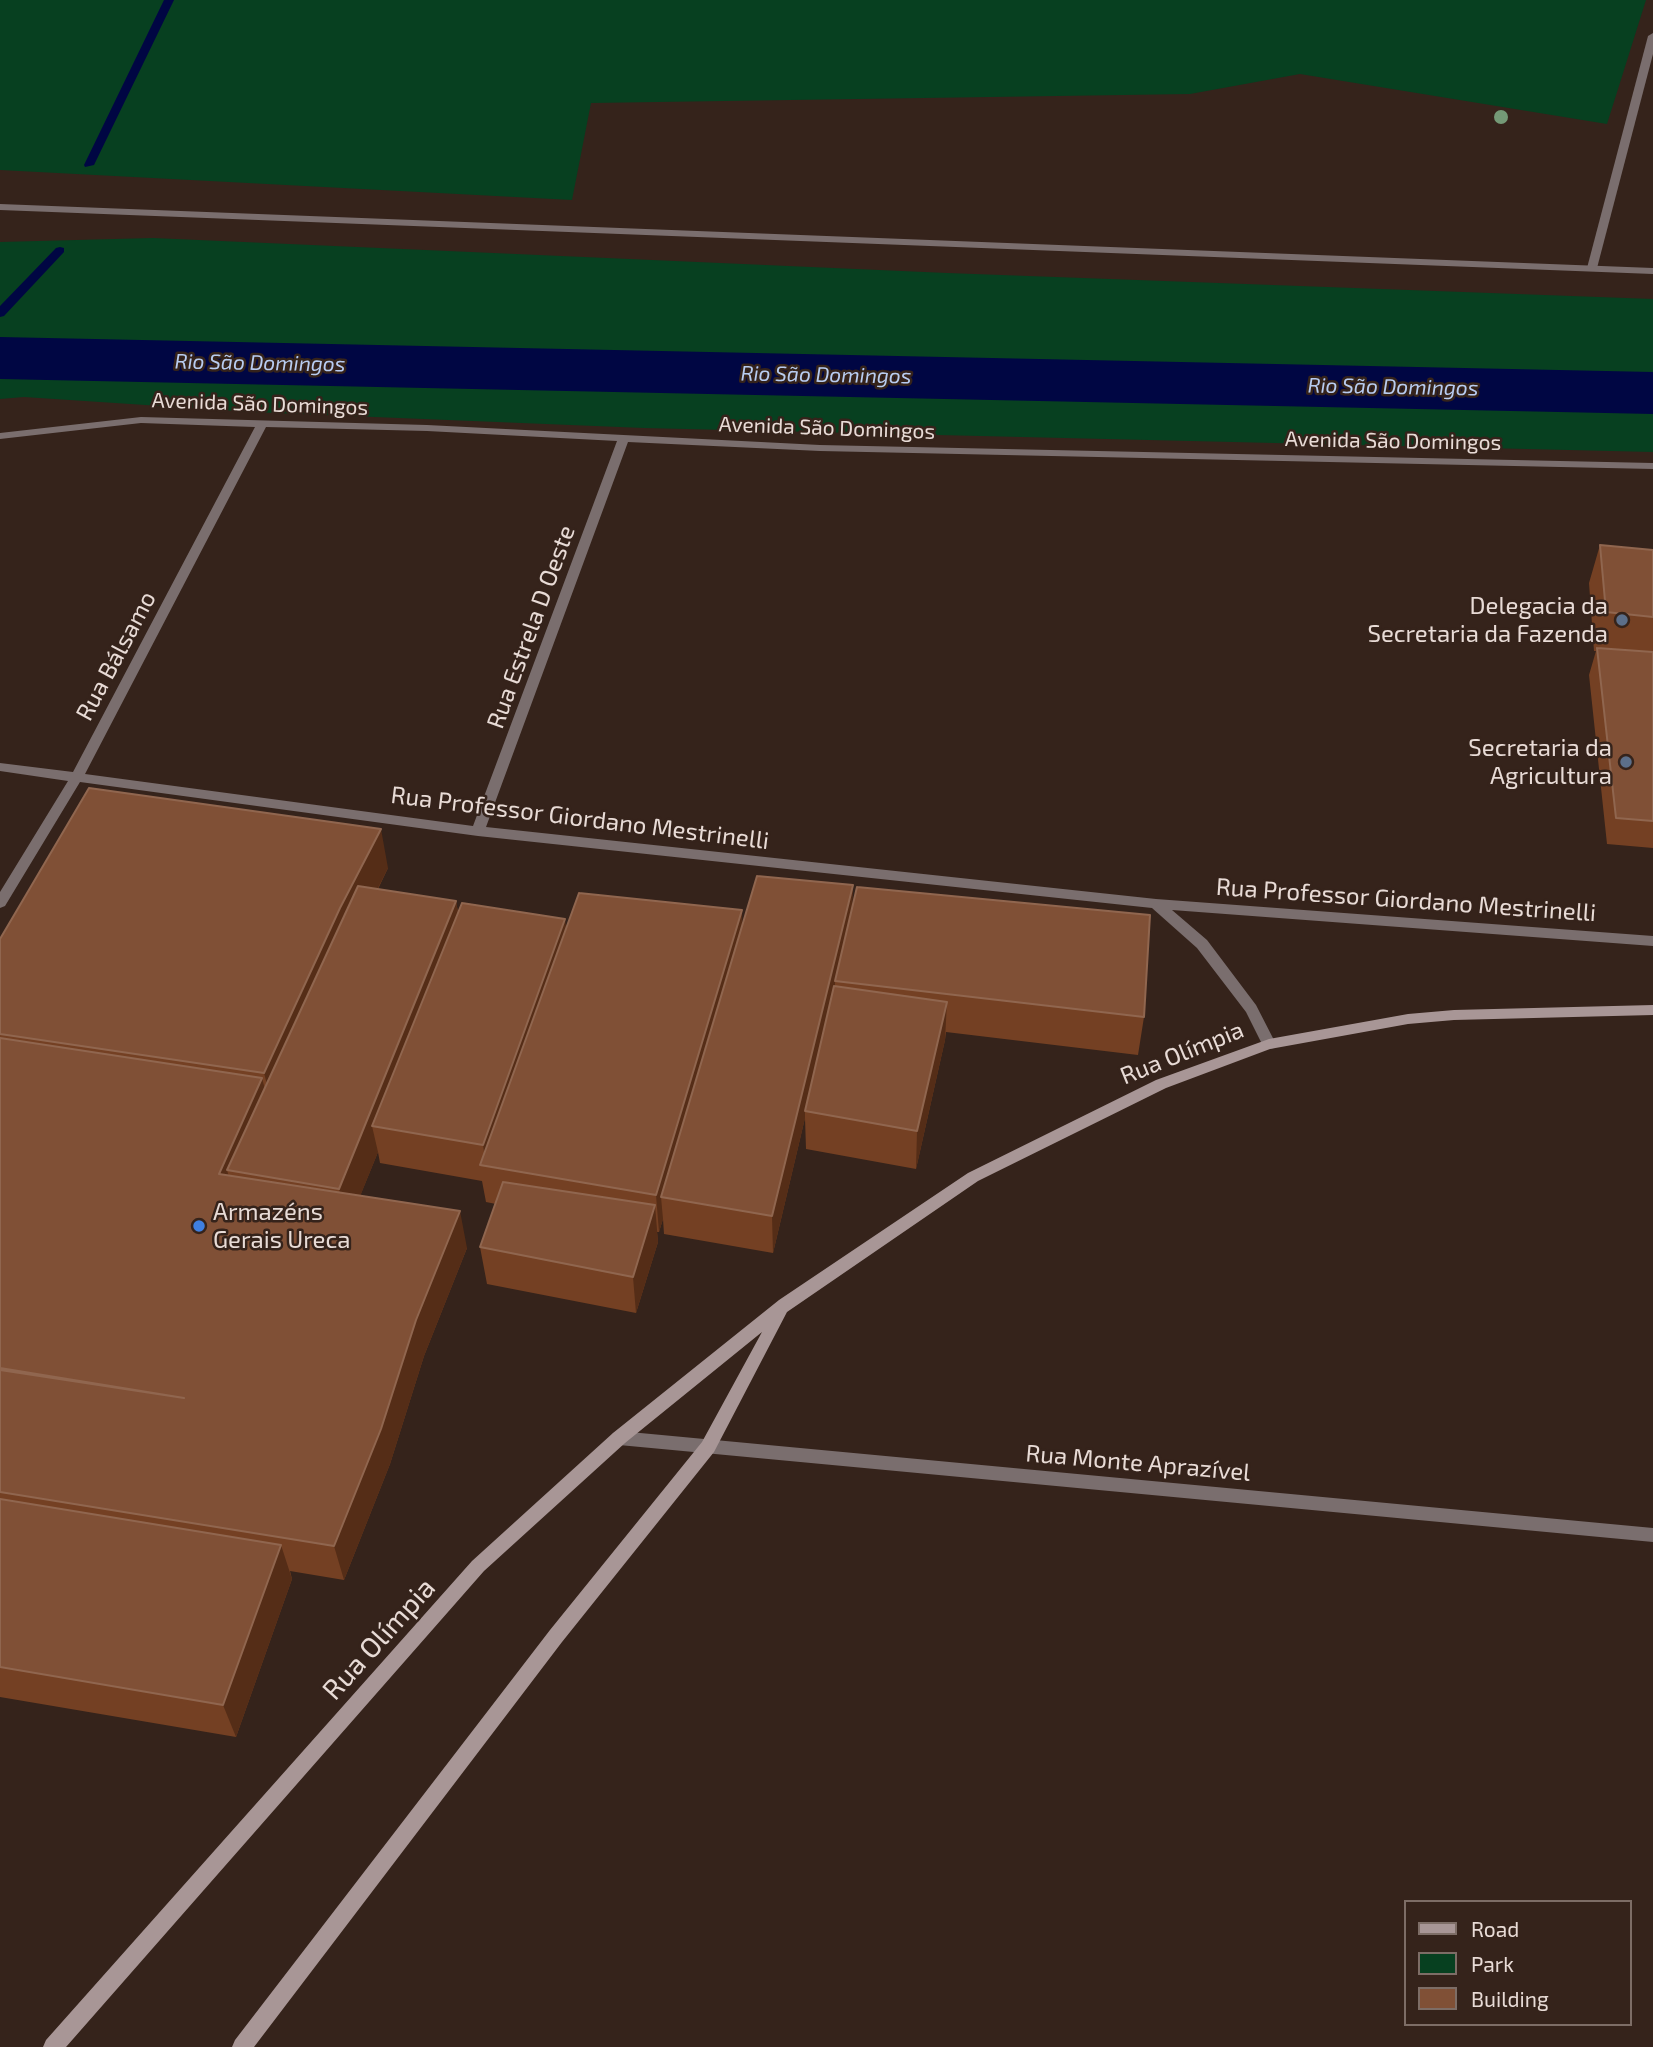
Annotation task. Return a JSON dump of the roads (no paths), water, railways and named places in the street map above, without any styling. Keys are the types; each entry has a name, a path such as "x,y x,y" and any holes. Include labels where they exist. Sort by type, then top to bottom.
{"main road":[{"name":"Rua Olímpia","path":"53,2047 478,1566 619,1438 784,1306 973,1177 1161,1084 1269,1045 1408,1019 1454,1015 1653,1010"},
{"name":"Rua Olímpia","path":"242,2047 556,1636 708,1447 784,1306"}],"street":[{"path":"1592,268 1653,36"},
{"path":"0,207 1653,271"},
{"name":"Avenida São Domingos","path":"0,436 141,420 820,448 1653,466"},
{"name":"Rua Bálsamo","path":"0,903 76,778 262,424"},
{"name":"Rua Estrela D Oeste","path":"478,831 624,438"},
{"name":"Rua Professor Giordano Mestrinelli","path":"0,767 478,831 1156,904 1653,941"},
{"path":"1156,904 1202,944 1251,1009 1269,1045"},
{"name":"Rua Monte Aprazível","path":"619,1438 1653,1535"}],"waterway":[{"path":"89,165 169,0"},
{"path":"0,313 60,250"},
{"name":"Rio São Domingos","path":"0,358 1653,393"}],"place":[{"name":"Delegacia da Secretaria da Fazenda","path":"1622,620"},
{"name":"Secretaria da Agricultura","path":"1626,762"},
{"name":"Armazéns Gerais Ureca","path":"199,1226"}]}
